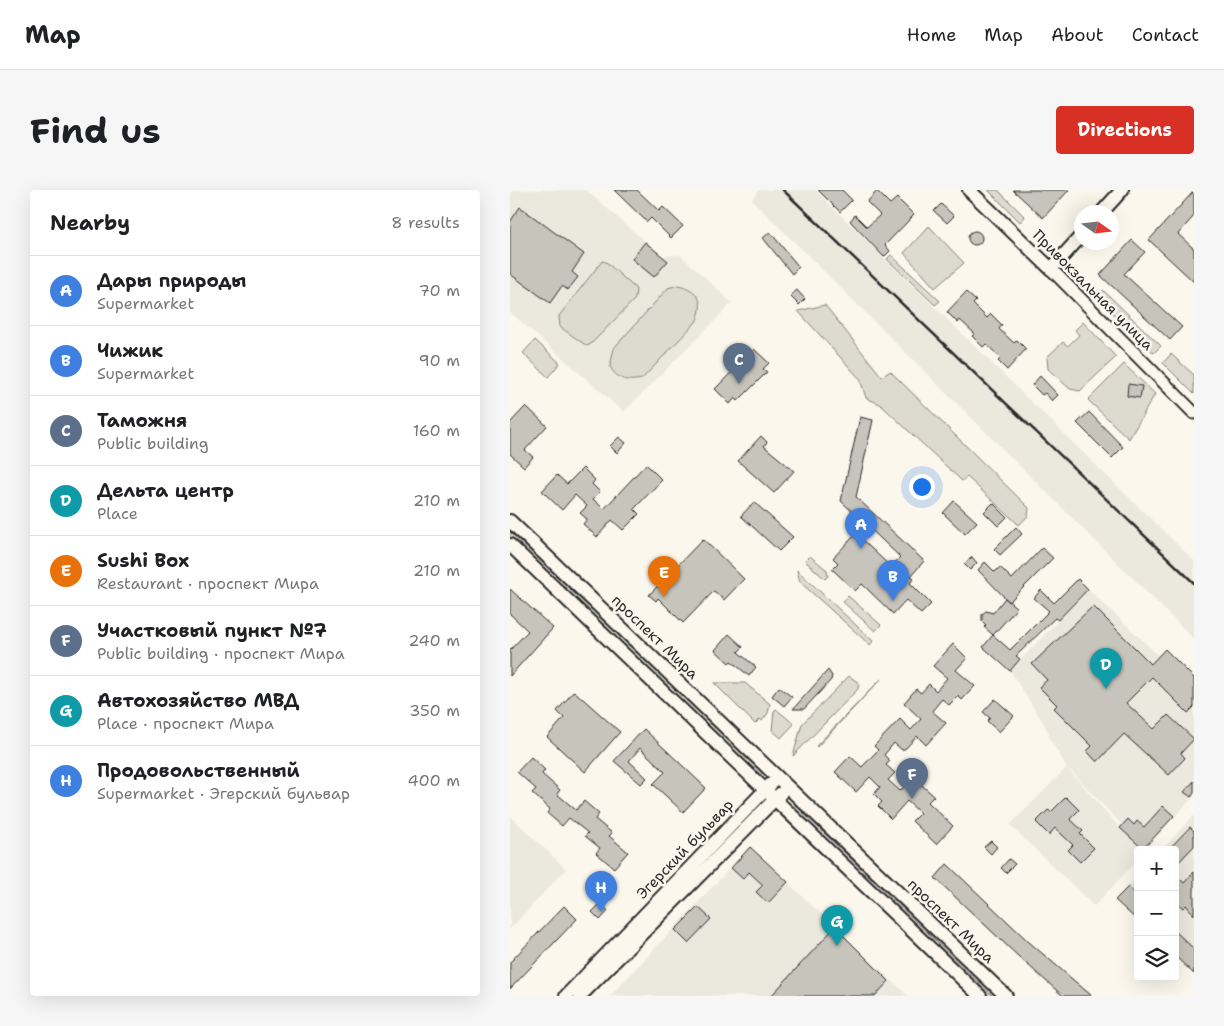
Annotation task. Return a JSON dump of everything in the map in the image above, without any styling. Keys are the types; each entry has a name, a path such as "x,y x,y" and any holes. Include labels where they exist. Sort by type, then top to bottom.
{"main road":[{"name":"Привокзальная улица","path":"970,190 1051,270"},
{"path":"1108,205 1122,190"},
{"path":"1051,270 1074,244"},
{"name":"проспект Мира","path":"510,521 1006,996"},
{"path":"510,545 980,996"},
{"path":"664,693 677,680"},
{"name":"Эгерский бульвар","path":"580,996 700,857 765,790 783,781"},
{"name":"Эгерский бульвар","path":"566,996 641,926 710,866 775,799 783,781"},
{"path":"700,857 710,866"}],"street":[{"name":"Привокзальная улица","path":"1051,270 1194,413"}],"shaded area":[{"path":"510,190 586,190 662,256 681,255 732,303 624,412 510,312"},
{"path":"759,190 815,190 1194,561 1194,639 752,200"},
{"path":"988,190 998,190 1025,217 1020,222"},
{"path":"929,226 964,263 935,288 904,253"},
{"path":"891,255 940,301 935,305 887,259"},
{"path":"602,261 606,262 636,289 635,299 587,346 560,327 559,316"},
{"path":"678,285 691,290 699,298 700,309 696,322 642,379 627,380 616,375 610,367 614,348 668,288"},
{"path":"1103,290 1161,346 1154,353 1096,297"},
{"path":"825,305 882,377 890,371 1029,508 1028,516 1019,525 967,477 962,481 880,404 866,398 860,379 798,311"},
{"path":"1083,322 1116,357 1080,391 1070,389 1048,369 1047,357 1063,342 1068,346 1079,335 1075,330"},
{"path":"535,340 560,363 548,377 523,353"},
{"path":"1171,354 1194,375 1194,394 1163,363"},
{"path":"1124,364 1155,394 1129,439 1088,400"},
{"path":"510,532 669,683 666,686 510,538"},
{"path":"810,556 827,570 828,576 825,579 805,561"},
{"path":"797,570 873,641 870,645 800,582"},
{"path":"1088,589 1194,689 1194,796 1148,846 1134,846 1134,864 1094,906 1010,825 1067,767 1049,738 1049,733 1010,671","holes":["1069,770 1070,770 1137,841 1120,828"]},
{"path":"848,596 881,625 875,631 843,602"},
{"path":"849,676 859,683 858,689 793,756 802,724"},
{"path":"881,679 817,747 816,746"},
{"path":"714,683 745,683 770,704 768,713 762,721 760,719 755,724"},
{"path":"675,689 761,772 762,776 673,692"},
{"path":"776,709 794,724 781,738 772,730 774,711"},
{"path":"795,805 993,996 987,996 792,809"},
{"path":"1194,815 1194,902 1188,907 1194,915 1194,974 1179,960 1179,846 1166,846"},
{"path":"510,816 566,869 510,929"},
{"path":"750,847 908,996 610,996"},
{"path":"1134,880 1134,917 1115,900"}],"building":[{"path":"614,190 637,190 659,211 663,207 683,226 671,238 651,218 647,222"},
{"path":"818,190 842,190 852,200 840,212"},
{"path":"1013,190 1069,190 1043,218"},
{"path":"877,191 890,204 897,198 914,215 885,245 890,251 884,257 850,221 855,215 867,227 880,215 867,202"},
{"path":"1194,191 1194,216 1178,234 1194,249 1194,282 1149,240"},
{"path":"941,204 954,216 947,223 934,211"},
{"path":"520,207 584,254 572,272 578,277 568,290 562,286 550,303 510,274 510,222"},
{"path":"972,231 978,231 982,238 978,245 972,245 968,241 968,235"},
{"path":"770,232 799,267 792,274 763,238"},
{"path":"1132,240 1145,252 1124,274 1182,327 1170,340 1100,275"},
{"path":"645,242 668,261 654,277 632,259"},
{"path":"797,290 805,299 799,305 790,296"},
{"path":"966,292 976,301 973,304 987,318 991,314 1002,325 999,329 1014,343 1017,340 1026,349 1007,370 998,361 1001,358 986,344 983,347 972,336 975,334 960,320 958,323 947,312"},
{"path":"754,349 769,363 763,369 767,372 738,401 735,398 730,404 715,389"},
{"path":"1040,376 1058,395 1052,401 1045,393 1042,395 1032,385"},
{"path":"1128,384 1142,386 1140,398 1127,396"},
{"path":"526,406 547,426 525,450 533,457 524,467 510,454 510,423"},
{"path":"1089,412 1123,447 1112,458 1077,423"},
{"path":"860,417 873,420 856,497 924,561 911,576 914,578 910,583 931,604 921,614 906,600 893,614 862,584 855,591 832,569 838,563 833,558 856,534 891,567 900,557 841,501"},
{"path":"761,436 767,442 764,446 794,471 774,493 738,461"},
{"path":"619,437 626,443 617,453 610,446"},
{"path":"646,464 662,480 634,509 639,514 623,530 612,520 597,537 583,524 587,519 580,513 587,506 575,495 562,510 542,491 557,475 567,484 583,468 595,480 592,484 600,492 593,499 604,509"},
{"path":"954,501 977,522 965,534 943,513"},
{"path":"754,502 793,537 779,551 741,516"},
{"path":"993,503 1007,517 998,526 984,512"},
{"path":"1016,527 1022,534 1000,555 994,549"},
{"path":"703,539 744,579 724,600 714,591 683,623 658,598 656,601 649,595"},
{"path":"1042,548 1053,558 1009,602 978,570 985,562 995,572 1000,567 1012,579"},
{"path":"972,557 977,563 970,570 964,564"},
{"path":"1078,579 1088,589 1058,620 1055,618 1016,656 1020,659 1010,671 983,647 993,635 1010,650 1049,611 1034,598 1041,590 1054,603"},
{"path":"510,589 553,628 510,676 510,650 528,631 510,614"},
{"path":"1005,598 1017,608 993,635 984,627 986,625 982,621 982,614 986,611 993,613"},
{"path":"1093,606 1151,664 1165,649 1194,678 1194,707 1188,713 1152,677 1126,703 1154,729 1168,715 1194,739 1181,753 1185,758 1169,775 1124,734 1097,762 1087,751 1092,746 1054,708 1057,705 1039,687 1047,680 1032,664"},
{"path":"729,634 743,647 738,652 756,667 749,676 731,661 729,663 715,650"},
{"path":"953,644 967,658 956,670 975,686 962,700 958,696 949,705 942,699 932,711 946,723 926,745 917,736 902,750 894,743 884,755 890,761 886,765 895,773 888,780 900,791 913,777 934,796 928,802 953,826 936,844 912,821 920,813 907,801 891,819 878,806 882,802 874,794 880,787 870,777 856,792 835,772 850,756 862,767 878,750 874,746 900,719 911,730 921,719 904,703 916,689 921,693 929,684 936,691 947,678 933,666"},
{"path":"828,670 832,676 831,680 804,709 793,709"},
{"path":"779,687 792,697 784,706 772,696"},
{"path":"574,691 620,732 585,772 547,737 564,718 557,711"},
{"path":"995,699 1014,716 999,732 987,721 990,718 983,712"},
{"path":"644,729 706,788 683,812 653,784 665,772 640,748 629,761 647,778 641,784 614,761"},
{"path":"531,757 545,770 542,774 560,790 557,794 576,810 584,801 599,814 595,819 612,833 609,836 628,852 614,868 596,853 600,848 585,836 588,833 569,818 562,826 547,813 550,809 532,793 536,789 517,772"},
{"path":"1194,781 1194,793 1191,797 1184,792"},
{"path":"1066,797 1079,810 1070,819 1083,831 1080,834 1094,848 1080,862 1068,850 1073,845 1055,828 1049,835 1036,822 1048,810 1051,812"},
{"path":"1163,806 1174,816 1146,846 1140,846 1120,828 1128,819 1134,825 1137,821 1144,827"},
{"path":"1190,827 1194,831 1194,846 1179,862 1179,846 1172,846"},
{"path":"991,841 997,847 991,854 984,847"},
{"path":"750,847 788,882 768,903 756,892 763,885 749,872 743,879 731,868"},
{"path":"1009,859 1015,864 1006,873 1001,868"},
{"path":"947,864 1029,942 1092,996 1063,996 1019,957 935,878"},
{"path":"1194,872 1194,915 1186,905 1183,908 1179,904 1179,878 1184,883"},
{"path":"1128,887 1134,892 1134,917 1115,900"},
{"path":"601,903 608,911 600,920 592,912"},
{"path":"564,906 577,919 510,989 510,962"},
{"path":"698,907 711,919 688,943 675,930"},
{"path":"835,927 889,981 875,996 771,996"},
{"path":"1179,935 1194,949 1194,974 1179,960"}],"railway":[{"path":"783,190 1194,583"}],"place":[{"name":"Таможня","path":"739,384"},
{"name":"Дары природы","path":"861,549"},
{"name":"Sushi Box","path":"664,597"},
{"name":"Чижик","path":"893,601"},
{"name":"Дельта центр","path":"1106,689"},
{"name":"Участковый пункт №7","path":"912,799"},
{"name":"Продовольственный","path":"601,912"},
{"name":"Автохозяйство МВД","path":"837,946"}]}
